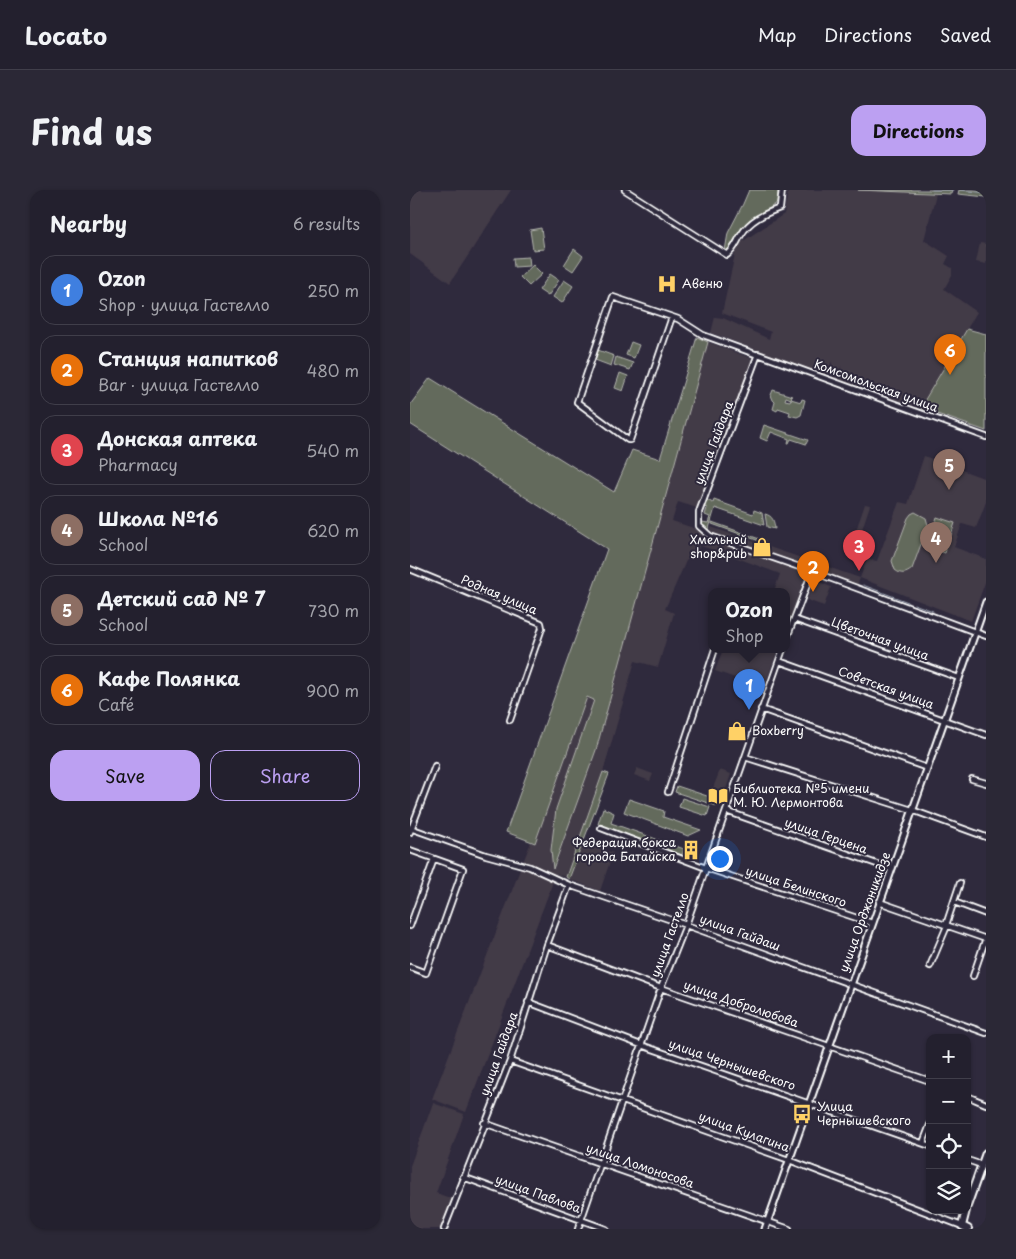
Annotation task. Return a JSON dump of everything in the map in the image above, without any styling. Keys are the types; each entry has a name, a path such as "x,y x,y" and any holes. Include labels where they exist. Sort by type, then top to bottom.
{"main road":[{"path":"971,1195 986,1153"},
{"path":"964,1228 966,1214"}],"street":[{"path":"625,190 727,255 733,250 742,234 755,219 780,208 782,190"},
{"name":"Комсомольская улица","path":"672,317 630,440 628,440 577,402 613,296 672,317 703,335 986,437"},
{"name":"улица Гайдара","path":"758,355 699,512 700,526 710,536 812,572"},
{"name":"Родная улица","path":"410,569 542,623 542,628 510,720"},
{"path":"790,630 812,572 986,636"},
{"name":"улица Орджоникидзе","path":"765,1229 850,983 986,602"},
{"path":"790,620 794,621"},
{"name":"Цветочная улица","path":"794,621 959,678"},
{"path":"668,792 715,653"},
{"name":"улица Гастелло","path":"578,1229 641,1045 686,925 782,653"},
{"name":"Советская улица","path":"779,661 986,735"},
{"path":"762,709 927,768"},
{"path":"745,757 912,810 986,837"},
{"path":"410,830 435,766"},
{"path":"972,779 986,783"},
{"name":"улица Герцена","path":"726,811 891,869"},
{"name":"улица Белинского","path":"601,828 706,868 872,923"},
{"name":"улица Гайдаш","path":"410,830 530,867 569,884 986,1033"},
{"path":"410,850 463,869 426,973 410,967"},
{"path":"410,926 434,859"},
{"path":"930,966 947,925 960,883"},
{"name":"улица Гайдара","path":"444,1229 484,1123 510,1061 547,945 569,884"},
{"path":"879,902 986,939 973,976"},
{"path":"954,902 986,914"},
{"name":"улица Добролюбова","path":"547,945 662,988 926,1080"},
{"name":"улица Чернышевского","path":"528,1002 641,1045 926,1144"},
{"name":"улица Кулагина","path":"510,1061 789,1160 964,1228"},
{"path":"971,1098 986,1104"},
{"name":"улица Ломоносова","path":"484,1123 789,1229"},
{"path":"923,1143 926,1135"},
{"path":"971,1161 982,1165"},
{"name":"улица Павлова","path":"463,1177 606,1229"}],"shaded area":[{"path":"410,190 511,190 450,283 410,254"},
{"path":"788,190 882,190 936,194 924,240 949,256 945,264 952,268 952,275 944,289 977,312 920,408 832,377 832,372 838,373 842,366 838,371 832,370 832,361 826,376 711,333 715,317 723,318 769,339 771,332 722,313 737,245 784,214"},
{"path":"980,243 986,244 986,264 976,262"},
{"path":"708,342 753,359 697,508 678,502 672,521 706,532 698,550 686,561 665,609 674,613 658,667 635,661 603,772 566,877 556,874 466,1112 432,1099 531,842 535,843 587,697 595,700 556,809 554,868 596,750"},
{"path":"924,456 986,479 986,502 976,528 962,524 954,547 986,559 986,580 971,621 860,578 867,559 877,561 899,502 908,504"},
{"path":"865,504 870,505 859,538 854,536"},
{"path":"711,527 860,578 857,586 710,533"},
{"path":"711,539 808,573 790,620 790,588 775,588 780,574 701,546"},
{"path":"814,580 831,587 824,606 807,600"},
{"path":"722,653 777,653 764,688 715,671"},
{"path":"637,768 653,774 650,781 634,775"},
{"path":"720,770 731,774 726,789 731,791 726,808 719,805 723,792 713,788"},
{"path":"583,842 613,853 600,891 569,879"},
{"path":"433,1103 464,1114 436,1193 453,1199 443,1229 410,1229 410,1166"}],"green space":[{"path":"749,190 778,190 777,203 752,220 731,248 725,251 728,233"},
{"path":"858,190 952,190 951,194"},
{"path":"959,190 986,190 986,197 958,194"},
{"path":"541,228 544,249 533,250 530,230"},
{"path":"574,249 583,256 573,271 564,265"},
{"path":"529,257 530,266 514,267 513,258"},
{"path":"533,265 542,274 529,286 520,277"},
{"path":"550,274 559,280 548,296 539,290"},
{"path":"564,280 573,286 562,303 553,297"},
{"path":"967,329 986,334 986,431 920,408"},
{"path":"697,337 708,342 596,750 553,869 551,850 556,809 594,700 587,697 535,843 506,832 607,549 410,424 410,405 430,378 614,492 632,450 660,459"},
{"path":"631,342 639,345 634,358 626,355"},
{"path":"598,350 614,356 611,366 595,360"},
{"path":"616,357 633,363 630,370 614,365"},
{"path":"620,373 628,376 623,391 615,388"},
{"path":"773,390 792,396 791,399 801,402 802,399 805,400 801,415 797,417 789,415 790,412 778,408 777,411 773,409 775,402 771,395"},
{"path":"764,425 808,440 806,444 791,439 788,443 789,439 771,432 767,441 760,438"},
{"path":"707,500 713,503 714,500 753,514 754,510 762,513 764,525 715,508 708,532 704,529 702,522 708,523 710,517 705,515 707,508 704,507"},
{"path":"915,512 926,518 928,525 912,569 906,573 897,572 892,561 908,518"},
{"path":"765,514 773,519 775,529 767,527"},
{"path":"937,517 955,523 945,553 927,547"},
{"path":"712,522 765,541 765,543 712,524"},
{"path":"603,772 609,774 569,879 566,877"},
{"path":"677,786 719,800 717,806 675,792"},
{"path":"682,798 710,807 707,816 679,807"},
{"path":"629,799 664,811 663,817 701,830 688,836 624,812"},
{"path":"603,808 614,813 611,823 684,849 682,855 598,824"}],"waterway":[{"path":"932,190 953,190"},
{"path":"960,190 986,193"},
{"path":"863,585 908,602"},
{"path":"914,604 933,611"}],"place":[{"name":"Авеню","path":"667,284"},
{"name":"Кафе Полянка","path":"950,375"},
{"name":"Детский сад № 7","path":"949,490"},
{"name":"Хмельной shop&pub","path":"762,547"},
{"name":"Школа №16","path":"936,563"},
{"name":"Донская аптека","path":"859,571"},
{"name":"Станция напитков","path":"813,592"},
{"name":"Ozon","path":"749,710"},
{"name":"Boxberry","path":"737,731"},
{"name":"Библиотека №5 имени М. Ю. Лермонтова","path":"718,796"},
{"name":"Федерация бокса города Батайска","path":"691,850"},
{"name":"Улица Чернышевского","path":"802,1114"}]}
